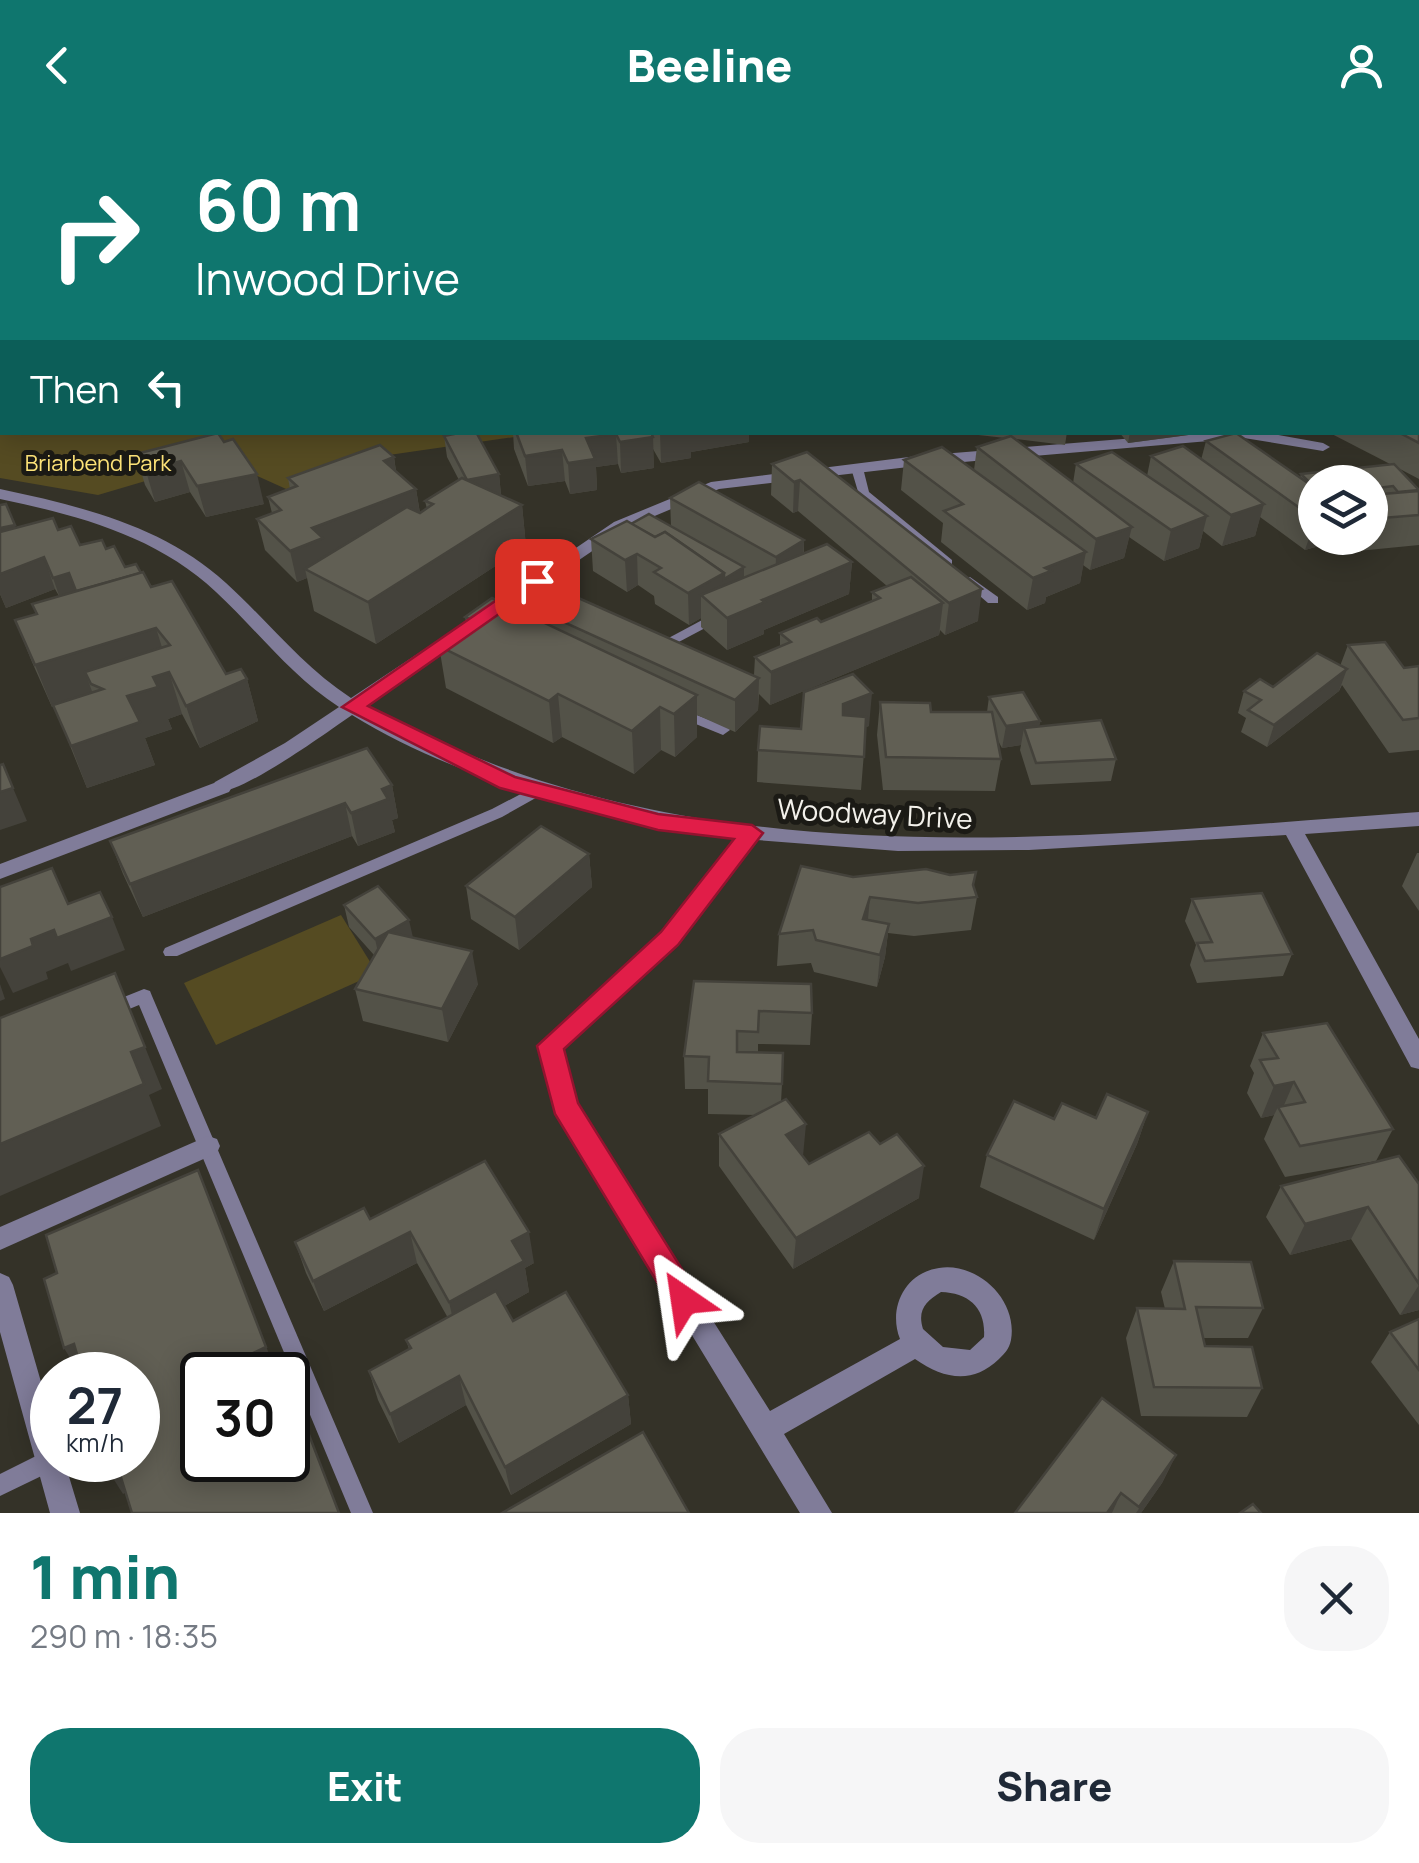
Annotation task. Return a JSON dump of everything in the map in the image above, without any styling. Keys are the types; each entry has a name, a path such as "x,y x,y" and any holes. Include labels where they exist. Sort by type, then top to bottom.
{"street":[{"path":"0,872 222,787 352,707 636,518 716,485 858,468 1233,435"},
{"path":"1250,435 1323,448"},
{"name":"Woodway Drive","path":"0,494 124,529 186,560 224,590 314,682 394,731 536,791 658,822 864,843 993,847 1419,819"},
{"path":"1291,827 1419,1060"},
{"path":"752,833 669,938 550,1046 565,1106 817,1513"},
{"path":"0,1239 208,1146"},
{"path":"0,1285 30,1390"},
{"path":"764,1430 916,1344"},
{"path":"56,1482 65,1513"}],"lane":[{"path":"858,468 863,493 993,600"},
{"path":"636,518 652,527"},
{"path":"670,641 733,608"},
{"path":"468,628 486,635"},
{"path":"669,708 724,730"},
{"path":"171,952 496,813 536,791"},
{"path":"90,1018 144,996 362,1513"},
{"path":"0,1485 30,1470"}],"green space":[{"name":"Briarbend Park","path":"0,435 528,435 382,456 295,493 220,459 98,495 0,478"},
{"path":"341,915 377,973 216,1045 184,983"}],"building":[{"path":"219,435 224,442 233,439 257,474 197,486 181,461 146,471 136,454"},
{"path":"478,435 499,474 467,480 444,436"},
{"path":"517,435 608,435 586,438 595,459 568,463 562,450 525,456"},
{"path":"616,435 653,437 620,442"},
{"path":"1239,435 1298,476 1298,507 1206,441"},
{"path":"1011,436 1132,527 1096,539 977,447"},
{"path":"380,445 394,457 384,461 416,489 312,528 323,538 290,551 257,519 281,510 268,497 297,486 288,478"},
{"path":"1183,446 1264,504 1231,515 1151,456"},
{"path":"942,447 1086,552 1045,568 1051,571 1033,578 944,511 963,504 904,460"},
{"path":"807,452 982,589 949,603 800,480 794,482 772,464"},
{"path":"1112,452 1207,516 1171,530 1076,464"},
{"path":"1394,464 1419,490 1398,492 1388,487 1388,465 1385,465"},
{"path":"462,478 522,505 368,602 305,569 407,507 420,513 433,504 425,501"},
{"path":"699,482 804,540 776,557 670,498"},
{"path":"1419,491 1419,515 1388,518 1388,494"},
{"path":"6,504 15,525 0,528 0,505"},
{"path":"649,514 744,567 724,579 724,573 665,532 655,537 631,524"},
{"path":"53,518 58,530 71,526 80,545 102,540 106,549 114,546 125,567 136,564 141,573 76,591 69,573 53,578 44,557 0,574 0,532"},
{"path":"627,521 655,537 665,532 724,573 688,593 654,572 661,568 637,554 625,560 591,539"},
{"path":"827,544 852,562 727,618 701,595"},
{"path":"143,572 151,587 172,581 226,674 241,669 247,679 186,706 169,672 153,677 158,687 127,696 140,722 71,746 53,705 103,689 91,684 85,672 170,645 156,628 35,665 15,620 37,614 32,604"},
{"path":"911,577 943,603 771,672 755,657 791,642 780,633 817,618 821,622 880,598 872,592"},
{"path":"540,581 759,678 735,700 515,600"},
{"path":"492,598 697,695 674,714 660,707 632,731 558,694 549,701 439,646 474,621 465,617"},
{"path":"1385,642 1404,668 1419,666 1419,718 1403,720 1348,645"},
{"path":"1317,653 1347,669 1274,725 1248,710 1261,700 1244,691 1260,679 1273,687"},
{"path":"853,674 872,693 843,704 843,715 866,717 864,757 758,750 760,726 801,729 804,692"},
{"path":"1023,692 1040,721 1006,726 989,697"},
{"path":"880,702 930,703 931,712 992,712 1001,759 886,757"},
{"path":"1101,720 1116,759 1036,763 1024,728"},
{"path":"367,748 392,785 382,789 388,799 351,813 345,803 130,884 110,841"},
{"path":"3,764 13,788 0,792 0,765"},
{"path":"541,826 589,854 515,917 466,886"},
{"path":"801,866 853,877 926,869 950,875 976,872 973,885 977,897 918,903 870,897 863,919 889,924 880,955 816,940 813,930 779,934"},
{"path":"52,868 68,904 100,892 112,917 57,938 54,930 31,939 33,946 0,959 0,887"},
{"path":"378,886 409,920 375,939 344,905"},
{"path":"1262,893 1292,954 1205,961 1197,943 1212,942 1192,899"},
{"path":"388,932 472,951 442,1009 355,989"},
{"path":"115,973 145,1047 131,1052 144,1084 0,1144 0,1018"},
{"path":"694,981 811,984 812,1013 759,1011 758,1032 737,1031 737,1052 783,1053 782,1084 708,1081 709,1057 684,1056"},
{"path":"1327,1023 1393,1129 1300,1146 1278,1107 1305,1102 1294,1082 1274,1086 1260,1060 1278,1058 1263,1033"},
{"path":"1107,1094 1148,1112 1104,1209 987,1155 1014,1101 1054,1119 1062,1103 1096,1118"},
{"path":"786,1099 806,1124 786,1135 809,1164 869,1132 880,1144 897,1134 924,1166 796,1238 719,1134"},
{"path":"1399,1156 1419,1184 1419,1284 1368,1207 1305,1224 1281,1186"},
{"path":"485,1161 529,1232 512,1241 524,1261 449,1302 410,1232 313,1281 295,1242 364,1208 370,1219"},
{"path":"198,1170 266,1347 255,1352 180,1352 180,1482 310,1482 310,1437 339,1513 132,1513 122,1482 160,1482 160,1352 76,1352 74,1344 64,1348 44,1279 57,1273 46,1235"},
{"path":"1174,1261 1251,1262 1263,1308 1196,1307 1205,1346 1252,1347 1262,1388 1154,1387 1137,1308 1185,1309"},
{"path":"496,1291 513,1321 566,1292 628,1395 505,1467 459,1376 390,1414 369,1371 411,1348 406,1340"},
{"path":"1419,1319 1419,1370 1390,1332"},
{"path":"1102,1398 1176,1455 1139,1507 1121,1493 1107,1513 1015,1513"},
{"path":"643,1432 689,1513 502,1513"},
{"path":"1253,1504 1261,1513 1240,1513"}],"route":[{"path":"537,581 352,707 394,731 508,782 590,807 658,822 752,833 669,938 550,1046 565,1106 684,1300"}]}
